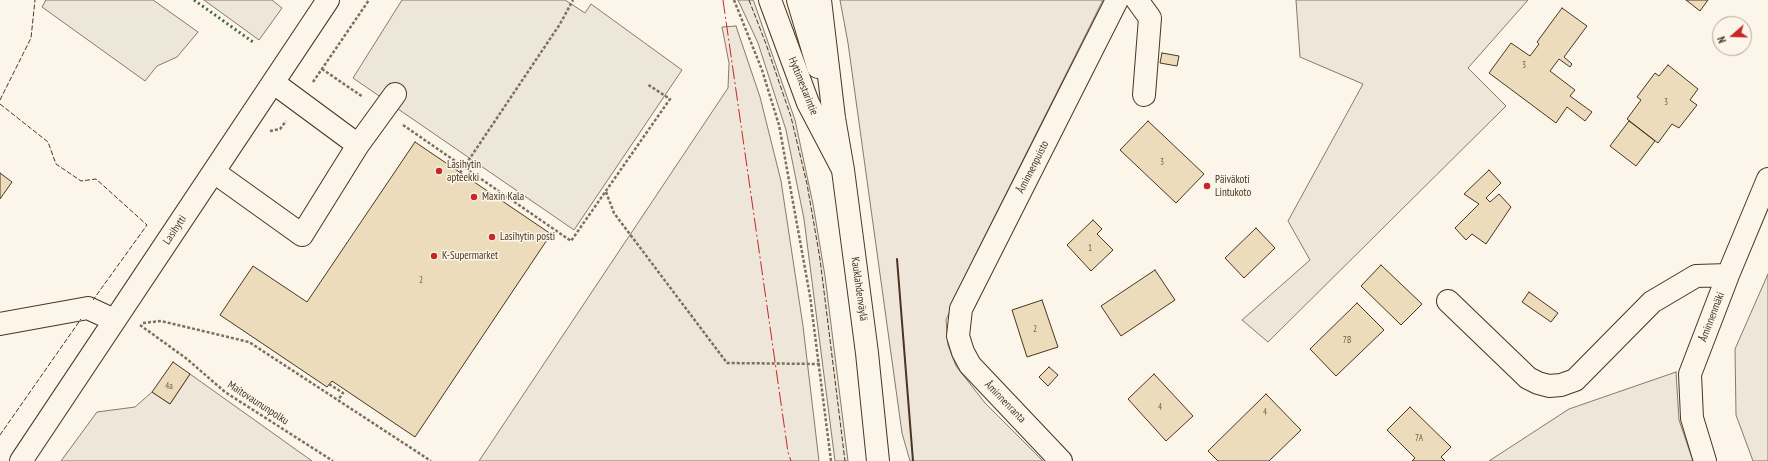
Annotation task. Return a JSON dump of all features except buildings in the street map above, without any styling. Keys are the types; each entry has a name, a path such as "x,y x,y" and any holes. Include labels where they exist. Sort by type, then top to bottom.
{"street":[{"name":"Lasihytti","path":"21,461 328,0"},
{"name":"Hyttimestarintie","path":"770,0 808,103 843,170"},
{"name":"Kauklahdenväylä","path":"798,0 834,118"},
{"name":"Kauklahdenväylä","path":"820,0 834,118 843,170 867,353 878,461"},
{"name":"Åminnenpuisto","path":"958,336 961,309 1117,0"},
{"path":"1137,0 1150,18 1144,95"},
{"path":"274,82 358,145"},
{"path":"214,172 302,235 358,145 389,102"},
{"name":"Åminnenmäki","path":"1706,461 1692,418 1690,374 1728,275 1768,179"},
{"path":"1448,301 1528,378 1549,386 1561,385 1575,380 1652,302 1696,276 1728,275"},
{"path":"0,324 88,308 114,320"},
{"name":"Åminnenranta","path":"958,336 963,352 970,365 1061,461"}],"path":[{"path":"460,173 560,24 573,0"},
{"path":"734,0 762,70 779,125 810,296 820,364 831,461"},
{"path":"322,69 389,102 464,167 571,241 670,99 648,84"},
{"path":"606,191 614,213 727,363 820,364"},
{"name":"Maitovaununpolku","path":"333,461 225,392 187,359 138,324 161,321 249,342 338,400"},
{"path":"329,384 343,393 338,400 431,461"}],"shaded area":[{"path":"46,0 153,0 198,32 177,57 157,66 145,81 42,7"},
{"path":"204,0 272,0 282,8 259,40"},
{"path":"402,0 565,0 585,13 591,4 682,70 574,230 353,78"},
{"path":"738,0 753,0 754,2 795,120 813,204 825,276 848,461 835,461 804,219 786,130 758,43"},
{"path":"840,0 1103,0 975,256 946,320 948,345 956,366 985,403 1043,461 910,461 902,433 848,43"},
{"path":"1296,0 1528,0 1468,68 1506,106 1268,342 1242,320 1310,260 1288,221 1363,84 1300,57"},
{"path":"736,26 760,97 781,181 803,326 819,461 479,461 728,88 729,63 722,27"},
{"path":"1768,274 1768,461 1753,461 1736,415 1735,349"},
{"path":"1676,372 1679,420 1693,461 1489,461 1569,409"},
{"path":"190,374 312,461 61,461 97,412 135,407 152,392 170,404"}],"hedge":[{"path":"194,0 253,42"}],"fence":[{"path":"0,100 31,38 35,0"},
{"path":"749,0 791,117 807,184 820,259 845,461"},
{"path":"0,104 48,142 56,164 81,181 96,179 147,225 93,300"},
{"path":"0,435 81,319"}],"wall":[{"path":"897,259 913,461"}],"power":[{"path":"723,0 788,452 791,461"}],"place":[{"name":"Lasihytin apteekki","path":"439,171"},
{"name":"Päiväkoti Lintukoto","path":"1207,186"},
{"name":"Maxin Kala","path":"474,197"},
{"name":"Lasihytin posti","path":"492,237"},
{"name":"K-Supermarket","path":"434,256"}]}
